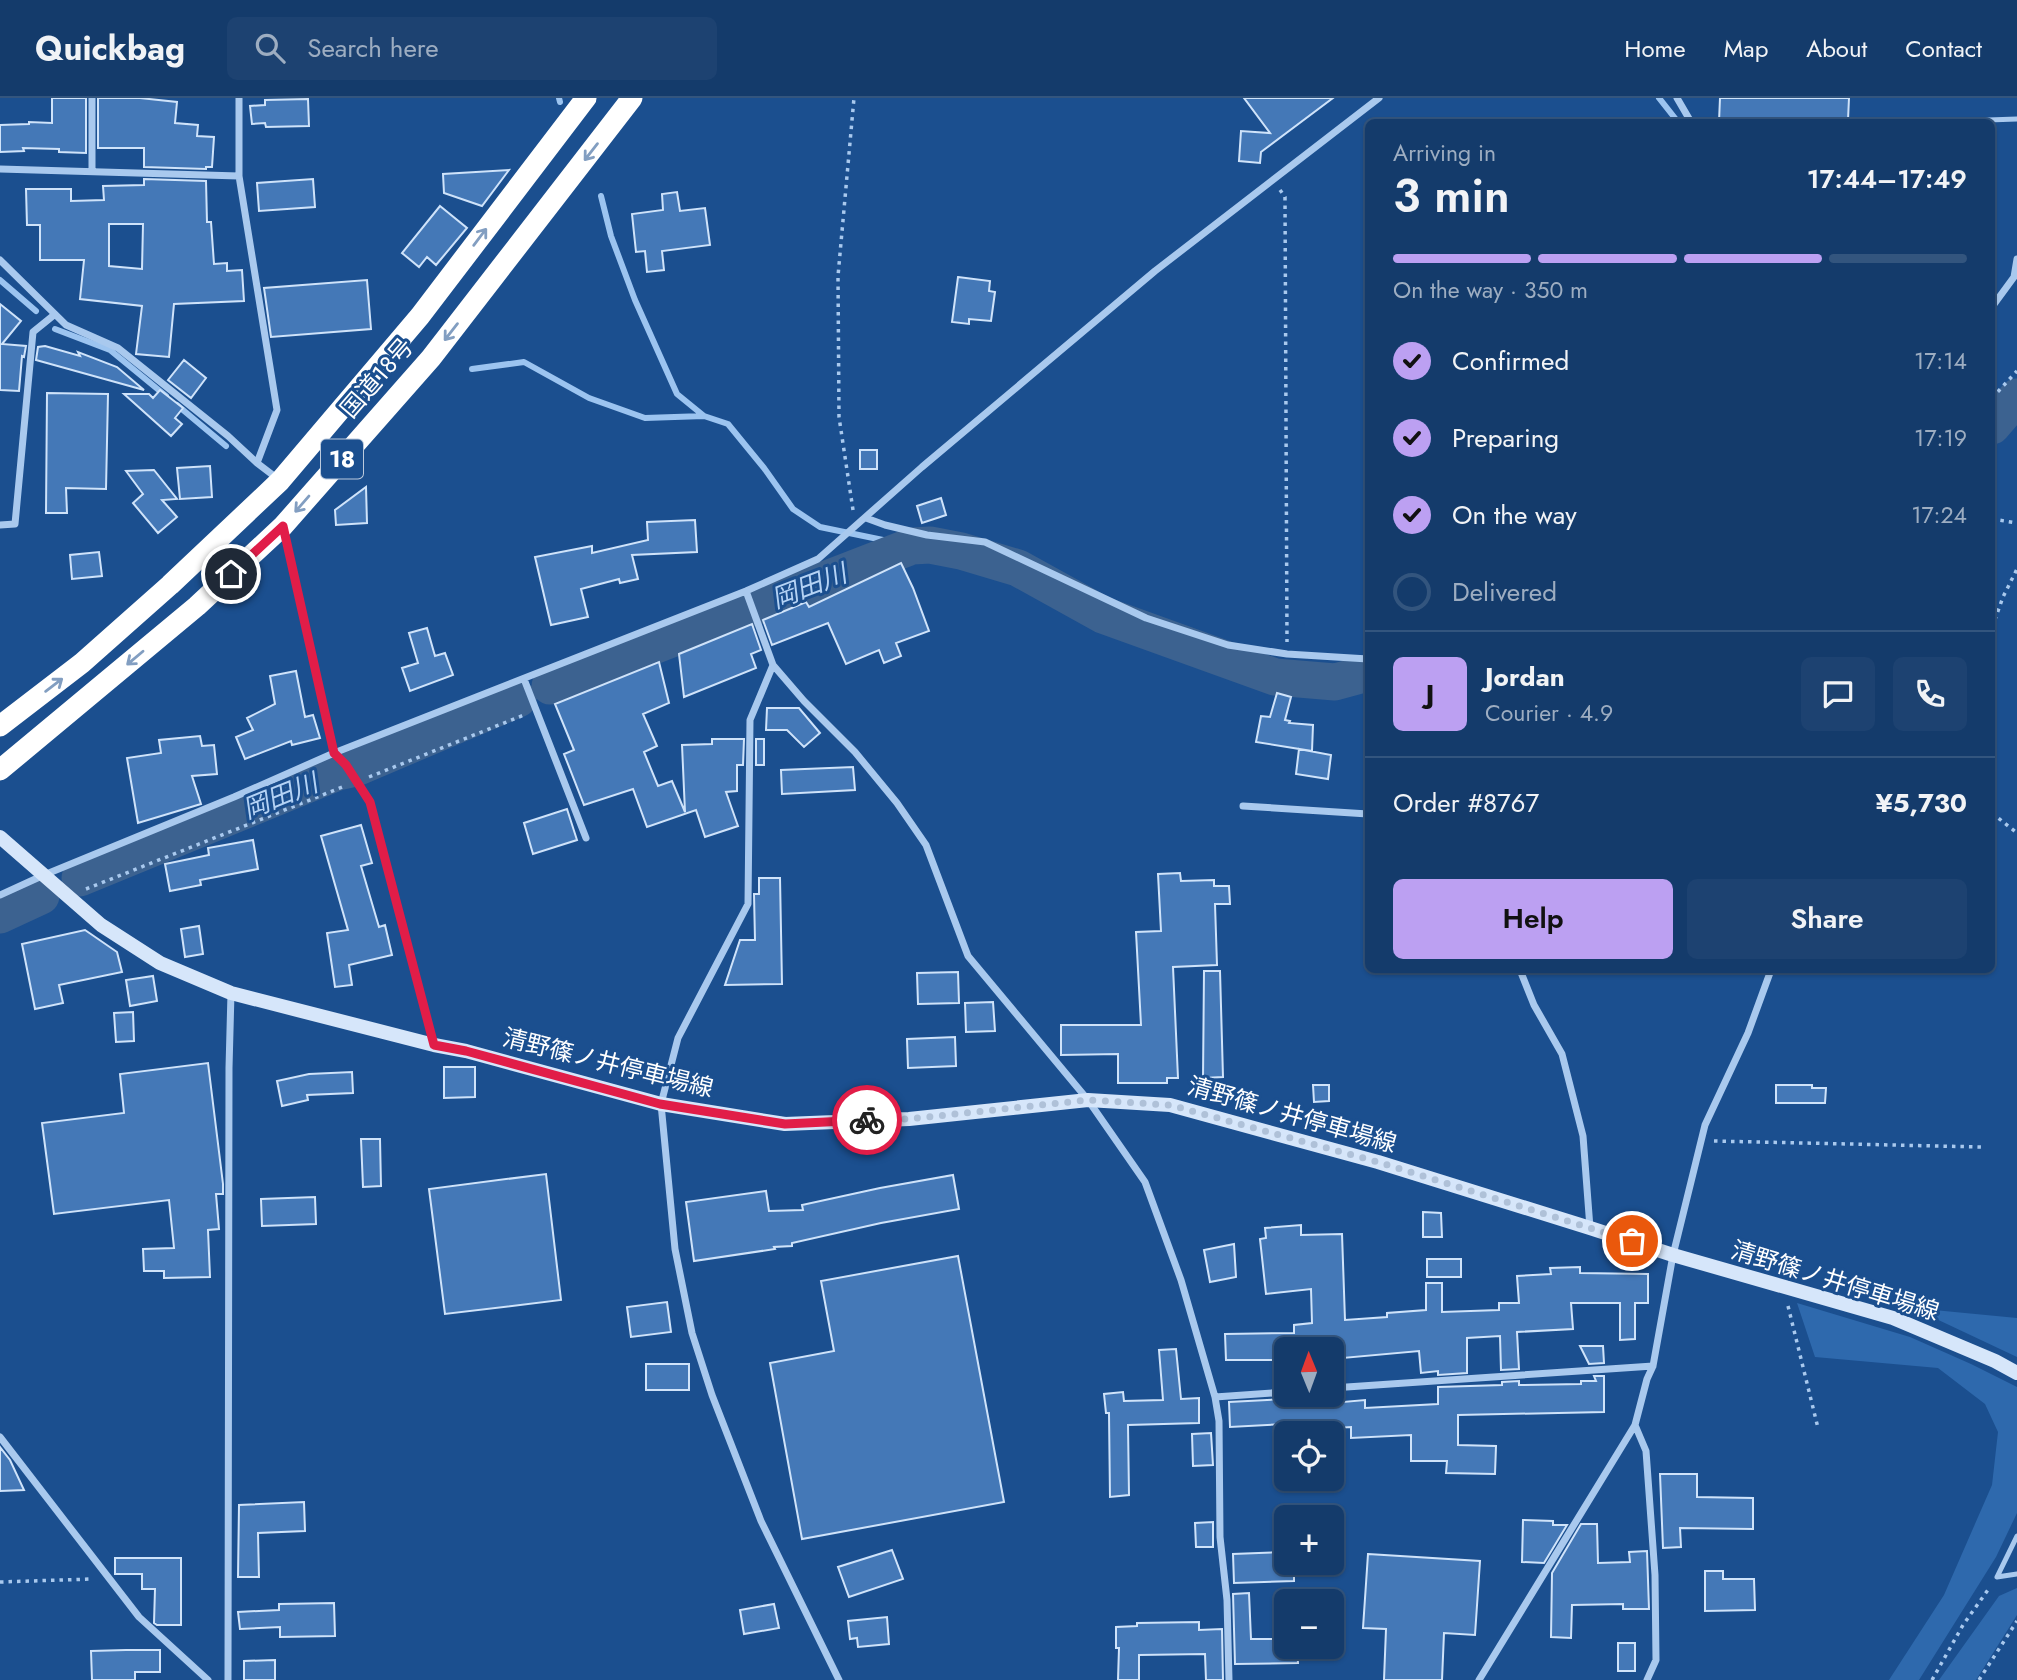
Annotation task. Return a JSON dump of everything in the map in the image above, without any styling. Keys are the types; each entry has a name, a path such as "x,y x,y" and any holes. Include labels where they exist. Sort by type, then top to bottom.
{"highway":[{"name":"国道18号","path":"0,726 82,663 170,586 280,481 420,316 586,98"},
{"name":"国道18号","path":"0,770 197,606 283,526 431,358 632,98"}],"main road":[{"name":"清野篠ノ井停車場線","path":"0,837 102,925 160,963 231,993 466,1051 660,1104 785,1124 909,1119 1088,1100 1170,1105 1378,1162 1673,1255 1893,1318 2017,1373"}],"street":[{"path":"92,98 92,171"},
{"path":"239,98 239,176 278,410 257,463"},
{"path":"0,895 334,753 746,592 818,559 922,467 1155,271 1379,98"},
{"path":"1677,98 1689,119"},
{"path":"0,169 239,176"},
{"path":"1995,303 2014,276 2017,259"},
{"path":"0,260 66,325 118,348 280,481"},
{"path":"0,525 15,523 33,332 54,315"},
{"path":"866,518 927,535 985,542 1146,618 1228,645 1287,654 1365,659"},
{"path":"283,526 334,753 346,765 370,802 434,1045"},
{"path":"746,592 773,665 804,701 855,752 897,803 926,845 968,956 1088,1100 1145,1182 1181,1280 1215,1396 1219,1422 1220,1537 1227,1600 1229,1680"},
{"path":"773,665 750,720 748,904 678,1038 660,1104 676,1249 692,1333 712,1395 761,1521 839,1680"},
{"path":"524,679 586,838"},
{"path":"1243,806 1365,814"},
{"path":"1521,973 1534,1005 1562,1054 1583,1136 1590,1228"},
{"path":"1479,1680 1635,1424 1653,1366 1673,1255 1705,1125 1748,1033 1770,973"},
{"path":"228,1680 231,993"},
{"path":"1344,1387 1653,1366"},
{"path":"1215,1396 1274,1393"},
{"path":"1635,1424 1646,1451 1655,1575 1656,1660 1647,1680"},
{"path":"0,1437 139,1617 208,1680"}],"lane":[{"path":"1995,120 2017,119"},
{"path":"1997,1577 2017,1536"},
{"path":"1997,1577 2017,1574"}],"path":[{"path":"854,98 838,276 839,417 854,527"},
{"path":"1272,179 1285,197 1287,654"},
{"path":"1995,395 2017,371"},
{"path":"1995,519 2017,523"},
{"path":"1995,620 2017,569"},
{"path":"84,889 355,778 536,710"},
{"path":"1995,815 2017,833"},
{"path":"1701,1141 1983,1147"},
{"path":"1783,1287 1818,1428"},
{"path":"1932,1680 1963,1625 1997,1577"},
{"path":"0,1582 109,1578"},
{"path":"1979,1680 2017,1621"}],"shaded area":[{"path":"1797,1303 1910,1337 2017,1387 2017,1513 1996,1557 1919,1680 1889,1680 1944,1595 1992,1485 1998,1432 1985,1404 1938,1368 1815,1357"},
{"path":"1913,1308 2017,1318 2017,1357"},
{"path":"2017,1588 2017,1615 1976,1680 1939,1680 1999,1596"}],"building":[{"path":"52,98 86,98 86,153 23,148 24,151 0,152 0,125 52,123"},
{"path":"98,98 140,98 177,102 175,123 198,125 197,136 214,137 212,167 144,167 144,148 98,148"},
{"path":"1244,98 1333,98 1261,152 1260,163 1239,161 1241,131 1270,133"},
{"path":"1720,98 1849,98 1848,119 1719,119"},
{"path":"308,99 309,126 266,127 265,123 252,124 250,106 265,105 265,100"},
{"path":"509,170 482,206 444,193 443,174"},
{"path":"144,179 206,181 207,222 211,222 214,264 227,263 227,271 242,270 244,301 174,304 169,357 136,354 142,306 80,299 84,260 40,260 40,225 27,225 26,189 71,189 71,201 104,200 103,186 144,185","holes":["109,224 143,224 142,269 109,266"]},
{"path":"313,179 315,207 259,211 257,183"},
{"path":"677,192 680,211 705,208 710,245 662,251 664,270 647,272 645,251 636,252 632,214 663,210 662,194"},
{"path":"440,206 467,228 436,265 427,257 419,267 402,253"},
{"path":"958,277 990,281 989,291 995,292 991,321 969,319 969,324 952,322"},
{"path":"367,280 371,329 271,337 264,288"},
{"path":"0,304 21,321 2,344 26,346 24,357 22,356 19,391 0,390"},
{"path":"45,346 80,356 78,352 117,367 144,390 36,360 38,347"},
{"path":"184,360 206,378 191,398 168,380"},
{"path":"160,390 183,408 175,418 182,424 171,436 124,394 149,394 153,398"},
{"path":"47,393 108,394 106,489 66,488 67,513 46,513"},
{"path":"860,450 877,450 877,469 860,469"},
{"path":"210,466 212,497 180,499 177,468"},
{"path":"154,470 177,499 162,500 177,517 158,533 133,503 143,494 126,471"},
{"path":"366,487 367,523 336,525 335,510"},
{"path":"941,498 946,515 922,523 917,506"},
{"path":"695,520 697,552 632,555 638,579 620,583 619,579 581,589 588,617 551,625 535,557 592,546 592,553 648,540 647,522"},
{"path":"99,552 102,576 72,579 70,555"},
{"path":"901,563 929,631 896,643 901,656 884,663 879,650 846,664 828,623 772,645 763,620 806,602 809,607"},
{"path":"752,624 761,650 751,654 756,668 684,697 679,654"},
{"path":"427,628 435,656 445,653 453,675 410,691 402,668 418,663 409,633"},
{"path":"659,662 669,703 643,714 657,746 644,752 658,786 672,781 685,812 682,745 712,744 712,739 744,739 743,765 737,765 737,791 726,792 738,826 705,837 696,810 647,827 633,789 584,805 564,754 574,750 555,704"},
{"path":"296,671 305,717 313,715 320,738 292,745 291,741 245,759 236,737 253,730 247,718 275,704 270,676"},
{"path":"1277,693 1291,697 1285,720 1290,721 1289,723 1313,725 1312,751 1256,742 1261,716 1270,717"},
{"path":"767,708 799,708 820,733 804,747 787,730 766,730"},
{"path":"200,736 202,746 214,745 217,774 192,776 201,804 138,823 127,758 161,753 159,740"},
{"path":"756,739 764,739 764,765 756,765"},
{"path":"1299,749 1331,755 1328,779 1296,774"},
{"path":"853,767 855,790 782,794 781,770"},
{"path":"567,809 577,840 533,854 524,823"},
{"path":"361,825 372,863 361,866 379,927 385,925 392,955 349,965 352,985 335,987 327,933 348,930 321,836"},
{"path":"253,840 258,869 200,880 201,885 170,891 165,864 209,855 208,848"},
{"path":"1180,873 1181,881 1214,880 1214,886 1229,886 1230,904 1215,904 1217,965 1173,967 1178,1078 1167,1078 1167,1083 1118,1083 1118,1054 1061,1055 1061,1025 1141,1025 1136,932 1161,931 1158,874"},
{"path":"759,878 780,878 782,984 725,985 740,940 755,940 754,894 759,894"},
{"path":"199,926 203,954 185,957 181,929"},
{"path":"85,930 117,952 122,972 59,985 63,1003 35,1009 22,944"},
{"path":"1204,971 1220,971 1223,1077 1203,1078"},
{"path":"958,972 959,1003 918,1004 917,973"},
{"path":"153,976 157,1001 130,1006 126,980"},
{"path":"993,1002 995,1031 966,1032 965,1003"},
{"path":"133,1012 134,1041 116,1042 114,1013"},
{"path":"955,1037 956,1066 908,1068 907,1039"},
{"path":"208,1063 223,1184 223,1194 216,1194 219,1229 208,1230 210,1277 164,1278 164,1271 144,1271 143,1249 174,1248 169,1200 54,1214 42,1123 124,1113 120,1074"},
{"path":"444,1067 475,1067 475,1097 444,1098"},
{"path":"352,1072 353,1093 307,1095 308,1100 282,1106 277,1081 309,1074"},
{"path":"1313,1085 1329,1085 1329,1101 1314,1102"},
{"path":"1776,1085 1812,1085 1812,1088 1826,1088 1825,1103 1776,1103"},
{"path":"361,1139 380,1139 381,1186 363,1187"},
{"path":"546,1174 561,1300 445,1314 429,1189"},
{"path":"953,1175 959,1209 881,1223 792,1243 792,1246 694,1261 686,1202 766,1191 769,1211 803,1210 802,1205"},
{"path":"315,1197 316,1224 262,1226 261,1199"},
{"path":"1423,1212 1441,1213 1442,1237 1423,1237"},
{"path":"1301,1225 1301,1235 1342,1234 1345,1320 1387,1317 1387,1313 1426,1310 1426,1283 1442,1283 1442,1312 1499,1310 1499,1303 1519,1303 1517,1276 1551,1274 1550,1268 1580,1267 1580,1273 1648,1274 1648,1303 1635,1303 1635,1339 1620,1340 1620,1303 1571,1303 1573,1329 1517,1332 1519,1369 1501,1370 1500,1336 1467,1338 1467,1373 1421,1373 1419,1351 1344,1358 1344,1337 1274,1337 1274,1360 1226,1360 1225,1334 1294,1333 1294,1325 1312,1323 1311,1289 1266,1294 1260,1239 1266,1238 1265,1228"},
{"path":"1234,1244 1236,1277 1210,1282 1204,1250"},
{"path":"958,1256 1004,1502 802,1539 770,1363 834,1351 821,1281"},
{"path":"1427,1259 1461,1259 1461,1277 1427,1277"},
{"path":"667,1302 671,1332 631,1337 627,1307"},
{"path":"1580,1346 1603,1346 1604,1363 1589,1364"},
{"path":"1176,1349 1181,1399 1199,1398 1199,1423 1128,1425 1129,1495 1110,1497 1109,1413 1106,1413 1104,1394 1123,1392 1124,1401 1163,1400 1159,1350"},
{"path":"646,1364 689,1364 689,1390 646,1390"},
{"path":"1594,1376 1604,1376 1604,1412 1458,1415 1458,1445 1496,1446 1495,1474 1446,1473 1447,1461 1411,1461 1411,1435 1351,1438 1351,1427 1344,1427 1344,1421 1274,1421 1274,1425 1230,1427 1229,1402 1274,1400 1274,1407 1344,1407 1344,1402 1365,1400 1365,1408 1438,1404 1438,1387 1502,1385 1502,1382 1519,1381 1519,1385 1581,1384 1581,1381 1596,1381"},
{"path":"1211,1433 1213,1465 1193,1466 1192,1434"},
{"path":"0,1447 10,1460 24,1490 0,1491"},
{"path":"1660,1474 1697,1474 1697,1497 1753,1498 1753,1529 1680,1528 1681,1547 1663,1548"},
{"path":"304,1502 305,1531 258,1533 259,1577 238,1577 239,1505"},
{"path":"1523,1520 1553,1521 1553,1525 1567,1525 1544,1563 1522,1562"},
{"path":"1213,1522 1213,1547 1196,1547 1195,1523"},
{"path":"1581,1524 1597,1524 1598,1563 1630,1562 1629,1552 1647,1551 1649,1609 1623,1609 1623,1604 1572,1605 1571,1638 1551,1637 1552,1573"},
{"path":"892,1550 903,1579 849,1597 838,1567"},
{"path":"1274,1552 1274,1575 1294,1575 1294,1581 1234,1583 1233,1554"},
{"path":"1368,1554 1480,1561 1475,1635 1444,1633 1442,1680 1384,1680 1386,1629 1363,1628"},
{"path":"115,1558 181,1558 181,1625 154,1623 155,1589 142,1589 142,1574 115,1574"},
{"path":"1705,1571 1723,1571 1723,1579 1754,1579 1755,1610 1705,1611"},
{"path":"1249,1593 1251,1639 1274,1639 1274,1659 1298,1659 1298,1663 1235,1664 1233,1594"},
{"path":"334,1603 335,1636 280,1637 280,1627 240,1629 238,1612 279,1610 279,1604"},
{"path":"774,1604 779,1628 744,1634 740,1610"},
{"path":"887,1617 889,1644 858,1647 857,1638 850,1639 848,1621"},
{"path":"1199,1622 1199,1630 1222,1629 1223,1680 1206,1680 1205,1654 1139,1655 1139,1680 1118,1680 1119,1648 1116,1648 1116,1627 1137,1626 1137,1623"},
{"path":"1618,1643 1635,1643 1635,1671 1618,1671"},
{"path":"160,1650 160,1672 135,1672 135,1680 92,1680 91,1651"},
{"path":"275,1660 275,1680 244,1680 244,1661"}],"waterway":[{"path":"559,98 560,102"},
{"path":"1659,98 1676,119"},
{"path":"601,196 611,236 635,300 677,394 704,416 728,424 793,509 820,527 912,546"},
{"path":"0,280 36,311"},
{"path":"55,329 110,350 166,396"},
{"path":"472,369 524,362 589,398 645,418 704,416"},
{"path":"1995,423 2017,397"},
{"path":"177,405 226,446"},
{"path":"550,686 912,546 930,545 1018,568 1103,615 1275,677 1335,682 1365,674"},
{"name":"岡田川","path":"80,878 338,772 356,768 518,699"},
{"name":"岡田川","path":"0,915 41,896"}],"way so far":[{"path":"867,1120 909,1119 1088,1100 1170,1105 1378,1162 1632,1241"}],"route":[{"path":"231,574 283,526 334,753 346,765 370,802 434,1045 466,1051 660,1104 785,1124 867,1120"}]}
